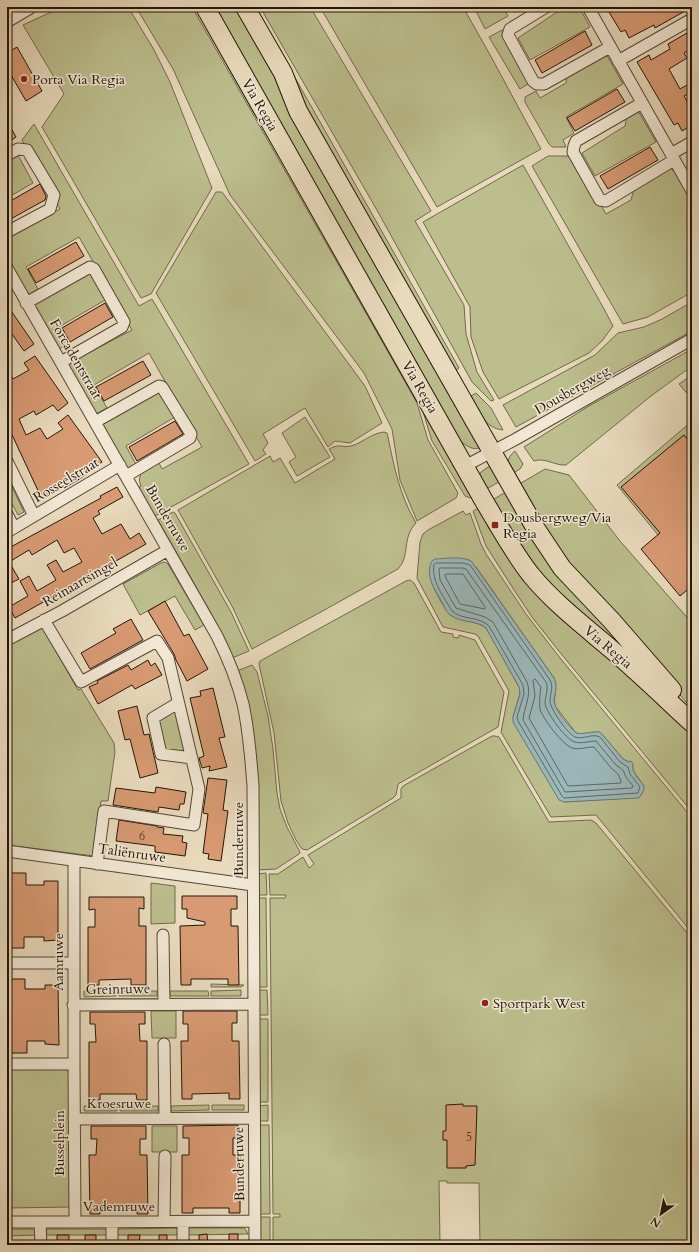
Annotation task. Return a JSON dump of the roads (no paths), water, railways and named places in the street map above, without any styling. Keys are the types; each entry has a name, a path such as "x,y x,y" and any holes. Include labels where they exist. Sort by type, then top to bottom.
{"main road":[{"name":"Via Regia","path":"205,7 505,536 532,576 549,595 692,723"},
{"name":"Via Regia","path":"245,7 283,73 298,111 536,529 562,568 612,621 692,714"}],"street":[{"path":"7,20 29,7"},
{"path":"546,7 510,29 508,35 533,81 537,84 544,84 610,47"},
{"path":"588,7 692,191"},
{"path":"618,61 692,19"},
{"path":"642,103 576,141 573,152 600,200 606,200 673,157 692,142"},
{"path":"7,154 18,150 28,150 54,195 50,209 7,232"},
{"path":"26,303 90,267 94,269 124,322 122,326 61,362"},
{"name":"Forcadentstraat","path":"7,268 120,465"},
{"name":"Dousbergweg","path":"465,466 692,339"},
{"path":"95,422 159,386 162,387 190,434 190,438 126,476"},
{"path":"7,462 34,516"},
{"name":"Bunderruwe","path":"120,465 217,636 231,666 243,704 250,743 253,786 255,1245"},
{"name":"Rosseelstraat","path":"10,530 120,465"},
{"path":"7,514 10,530"},
{"name":"Reinaartsingel","path":"7,640 168,550"},
{"path":"44,620 81,682 157,641 168,658 200,789 194,825 104,811 97,864"},
{"path":"178,703 153,718 161,754 192,758"},
{"name":"Taliënruwe","path":"7,851 253,885"},
{"name":"Aamruwe","path":"74,860 74,1064"},
{"name":"Greinruwe","path":"163,935 164,1004"},
{"path":"7,963 73,963"},
{"name":"Greinruwe","path":"73,1005 253,1004"},
{"name":"Kroesruwe","path":"164,1044 165,1118"},
{"path":"7,1064 74,1064"},
{"name":"Busselplein","path":"74,1064 75,1222"},
{"name":"Kroesruwe","path":"74,1119 254,1118"},
{"name":"Vademruwe","path":"164,1221 165,1156"},
{"name":"Vademruwe","path":"75,1222 255,1221"},
{"path":"7,1222 75,1222"},
{"path":"40,1222 41,1245"},
{"path":"112,1222 112,1245"},
{"path":"183,1222 183,1245"}],"water":[{"path":"459,558 472,562 554,678 556,686 554,700 556,708 562,718 576,733 582,734 600,732 623,759 628,762 631,761 633,764 634,773 644,786 644,790 639,798 564,802 559,800 513,722 513,717 520,694 519,687 486,628 482,625 460,620 450,615 446,611 430,578 430,567 432,561 435,559"}],"place":[{"name":"Porta Via Regia","path":"24,79"},
{"name":"Dousbergweg/Via Regia","path":"495,525"},
{"name":"Sportpark West","path":"485,1003"}]}
